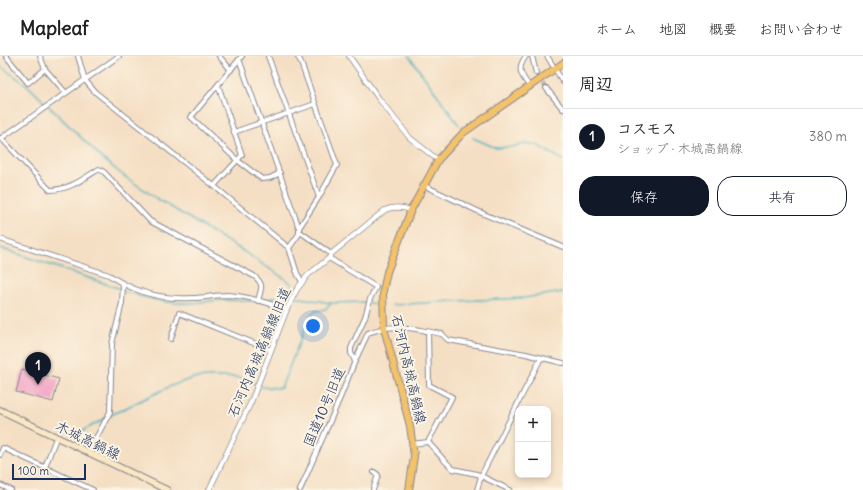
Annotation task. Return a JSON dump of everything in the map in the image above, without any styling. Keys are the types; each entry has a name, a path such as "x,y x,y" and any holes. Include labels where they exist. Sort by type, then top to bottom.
{"main road":[{"name":"石河内高城高鍋線","path":"409,490 412,481 414,456 410,426 384,328 383,291 387,272 411,210 423,185 438,160 463,133 559,66"},
{"name":"木城高鍋線","path":"0,410 167,490"}],"street":[{"path":"6,56 28,83 45,69"},
{"path":"40,56 45,69 66,93"},
{"path":"78,56 85,80 95,92 214,186 289,248 297,273 302,282"},
{"path":"119,56 0,138 50,190 59,190 68,187 99,169 104,172 150,221 259,280 262,286 258,300"},
{"path":"219,56 231,70"},
{"path":"268,56 319,198"},
{"path":"289,248 294,242 299,230 337,165 300,60 297,56"},
{"path":"349,56 379,99 410,138 438,160"},
{"path":"526,56 521,63 520,69 522,76 530,87"},
{"path":"532,56 536,73"},
{"path":"547,56 559,66 563,82"},
{"path":"240,58 191,117 238,160 262,179 270,178 280,173"},
{"path":"240,58 299,230 330,256"},
{"path":"214,186 242,155 218,85"},
{"path":"546,88 563,109"},
{"path":"234,132 315,104"},
{"path":"423,185 563,247"},
{"name":"石河内高城高鍋線旧道","path":"209,490 251,402 296,289 330,256 385,210 402,207 411,210"},
{"path":"0,238 109,275 123,285 141,292 161,296 192,298 226,295 242,296 287,310"},
{"name":"国道10号旧道","path":"300,490 355,361 351,353 351,348 376,287 330,256"},
{"path":"88,453 110,412 112,344 122,303 123,285"},
{"path":"171,339 179,313 271,350"},
{"path":"355,361 368,333 395,326 442,334 448,340 526,354 563,363"},
{"path":"428,331 429,385 431,388 452,397 428,442"},
{"path":"477,490 481,476 541,358"},
{"path":"45,467 56,438"},
{"path":"412,444 428,442"},
{"path":"428,442 452,468 481,476 510,490"},
{"path":"0,455 3,448 93,490"},
{"path":"373,490 378,474 374,472"},
{"path":"0,485 11,490"}],"building":[{"path":"22,369 59,379 53,402 16,392"}],"waterway":[{"path":"409,56 459,125"},
{"path":"0,66 27,85 103,159 124,176 156,198 243,251 292,284 288,296"},
{"path":"473,138 496,148 535,144 563,160"},
{"path":"0,248 121,289"},
{"path":"124,292 165,302 179,303 221,300 254,301"},
{"path":"392,305 524,298 563,292"},
{"path":"264,300 281,296 292,297"},
{"path":"295,297 331,303 366,302 374,304"},
{"path":"109,416 171,386 193,378 235,377 245,379 263,387 281,388 311,316 314,312 327,308 331,303"},
{"path":"70,438 106,418"}],"tunnel":[{"path":"536,73 546,88"}],"place":[{"name":"コスモス","path":"38,385"}]}
